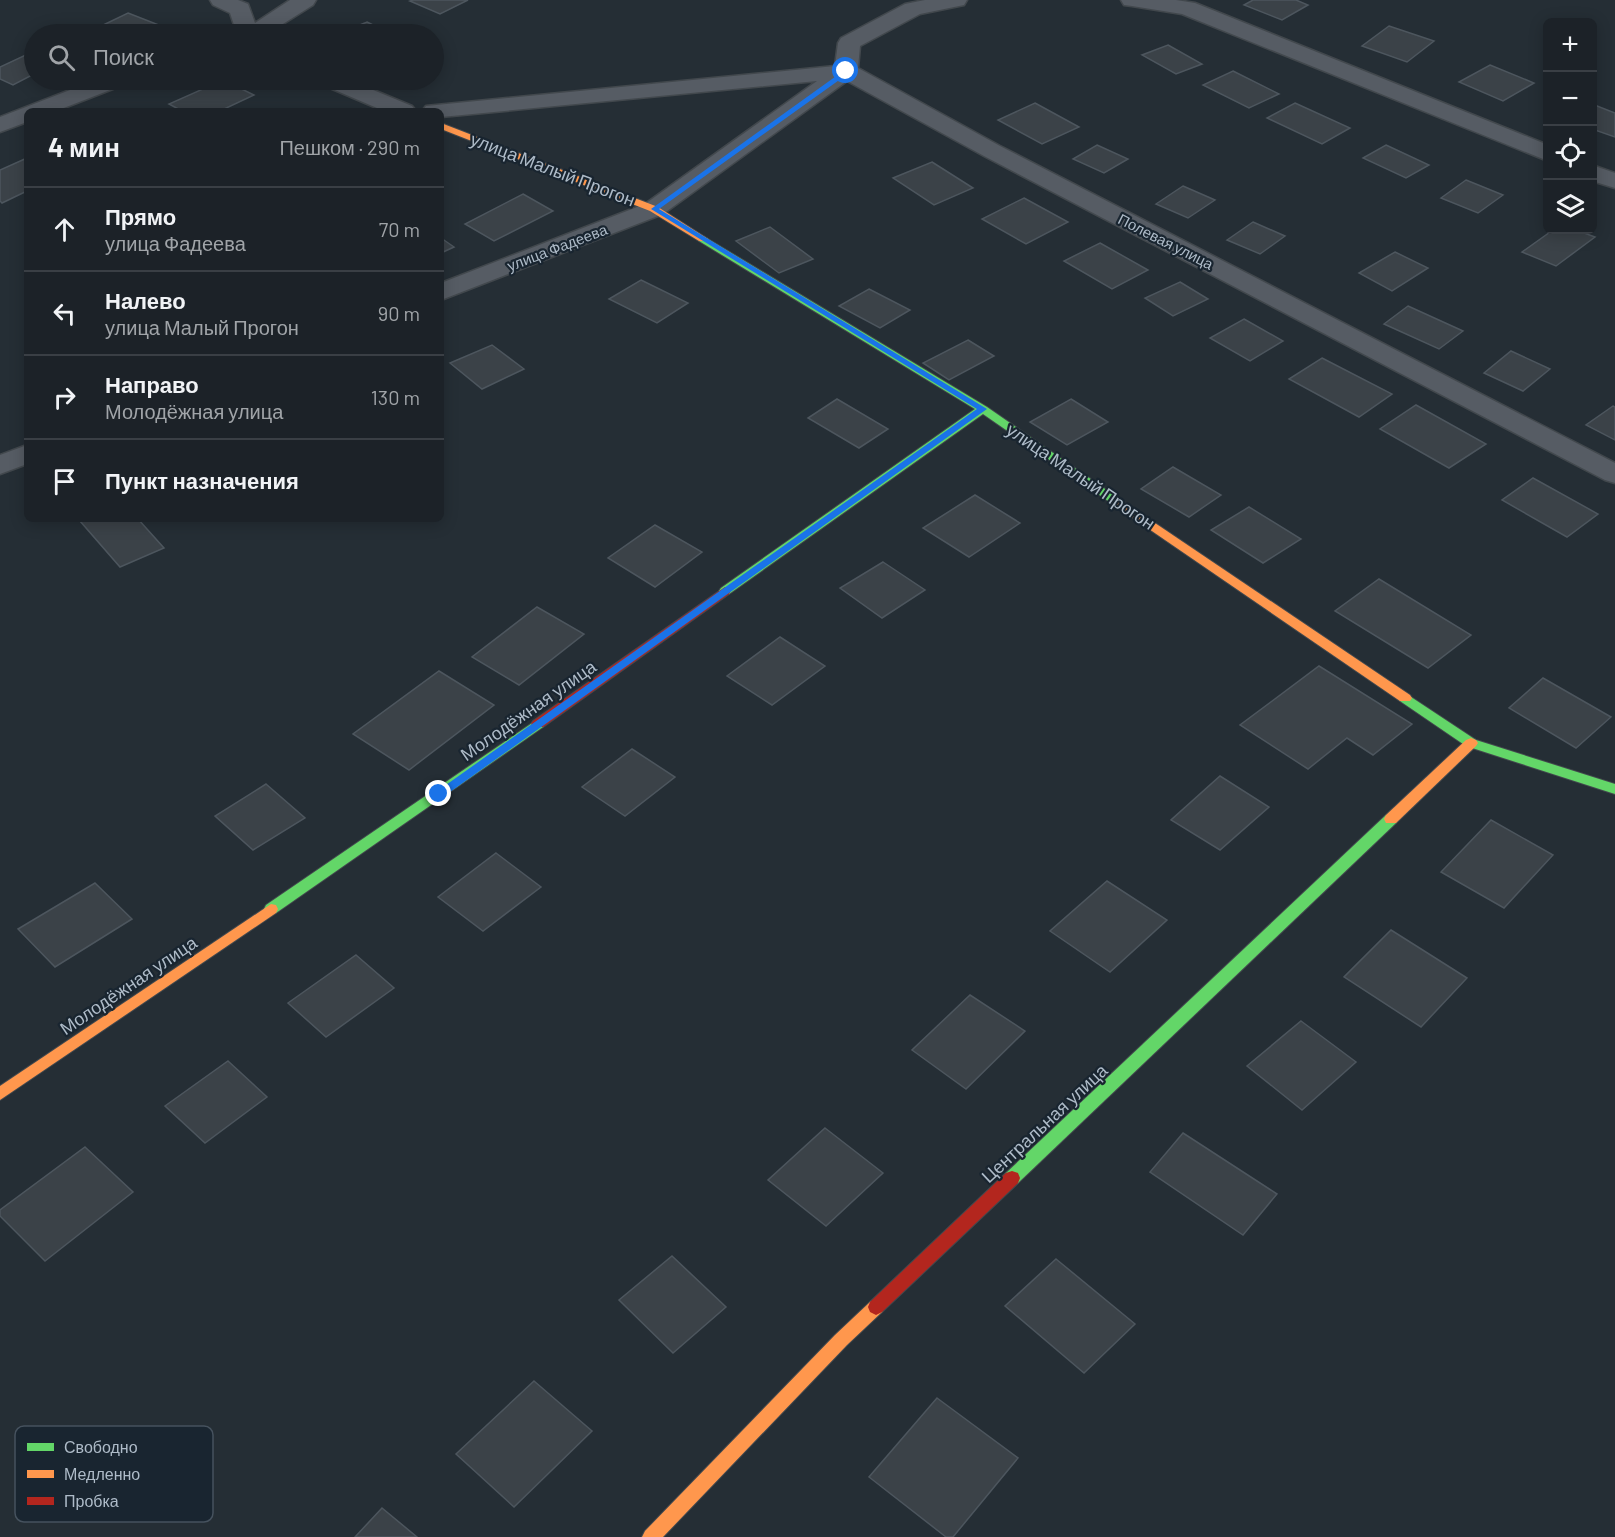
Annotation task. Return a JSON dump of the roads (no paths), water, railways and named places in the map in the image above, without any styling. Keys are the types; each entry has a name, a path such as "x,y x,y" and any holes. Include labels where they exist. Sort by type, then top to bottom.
{"street":[{"path":"221,0 240,9 247,24"},
{"path":"267,24 305,0"},
{"path":"444,110 846,71 849,43 913,9 956,0"},
{"path":"1132,0 1187,8 1543,152"},
{"name":"улица Фадеева","path":"444,291 654,209 846,71"},
{"name":"Полевая улица","path":"846,71 992,151 1615,474"},
{"path":"43,108 89,90"},
{"path":"355,90 397,108"},
{"path":"0,125 24,115"},
{"name":"улица Малый Прогон","path":"444,127 654,209 983,409 1471,743 1615,789"},
{"path":"1597,174 1615,181"},
{"name":"Молодёжная улица","path":"0,1094 439,794 983,409"},
{"path":"0,465 24,455"},
{"name":"Центральная улица","path":"651,1537 841,1340 1471,743"}]}
